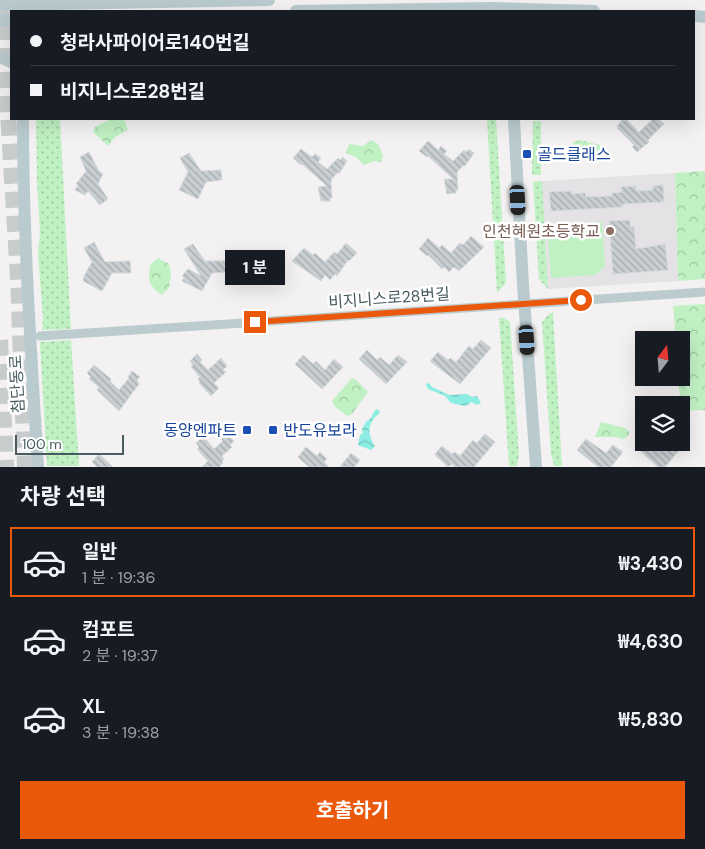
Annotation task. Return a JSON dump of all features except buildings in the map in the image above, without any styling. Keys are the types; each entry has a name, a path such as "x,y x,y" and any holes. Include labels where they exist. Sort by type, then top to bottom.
{"main road":[{"path":"0,5 269,0"},
{"path":"348,10 502,7 577,10"},
{"name":"첨단동로","path":"23,120 30,336 38,466"},
{"path":"514,120 524,304 536,466"}],"street":[{"name":"비지니스로28번길","path":"255,322 705,292"},
{"path":"40,336 244,323"}],"shaded area":[{"name":"인천혜원초등학교","path":"675,173 678,281 548,289 542,181"}],"green space":[{"path":"36,120 60,120 71,329 42,330"},
{"path":"109,120 124,120 128,130 115,137 108,146 93,132 95,127"},
{"path":"487,120 496,120 506,283 497,293"},
{"path":"533,121 541,121 541,175 532,175"},
{"path":"371,140 378,144 383,155 381,162 374,161 364,165 356,157 346,153 349,144 363,146"},
{"path":"580,140 600,145 598,154 591,159 582,159 573,154 572,146 574,142"},
{"path":"705,171 705,279 678,281 675,173"},
{"path":"542,181 548,289 539,279 533,182"},
{"path":"602,222 605,266 595,275 551,278 547,226"},
{"path":"158,258 169,264 171,274 169,288 162,295 154,288 149,279 150,265"},
{"path":"705,304 705,410 690,411 690,396 680,396 679,386 690,386 690,331 675,331 673,306"},
{"path":"550,313 553,313 562,466 554,466 551,453 542,322"},
{"path":"499,318 504,318 510,322 519,456 517,466 509,466"},
{"path":"71,340 79,466 47,466 40,342"},
{"path":"352,378 368,392 352,414 347,416 334,406 332,401"},
{"path":"601,422 625,428 629,431 629,435 624,439 595,437"}],"water":[{"path":"429,383 432,387 449,395 467,394 472,397 477,396 481,403 477,405 471,402 464,406 451,403 445,396 428,389 426,384"},
{"path":"378,409 380,413 373,420 370,428 375,446 371,450 358,445 360,435 363,433 362,429 374,411"}],"tunnel":[{"path":"6,0 5,63 18,277 25,467"},
{"path":"0,340 6,467"}],"place":[{"name":"골드클래스","path":"527,154"},
{"name":"인천혜원초등학교","path":"610,231"},
{"name":"동양엔파트","path":"247,430"},
{"name":"반도유보라","path":"273,430"}],"route":[{"path":"255,322 581,300"}]}
